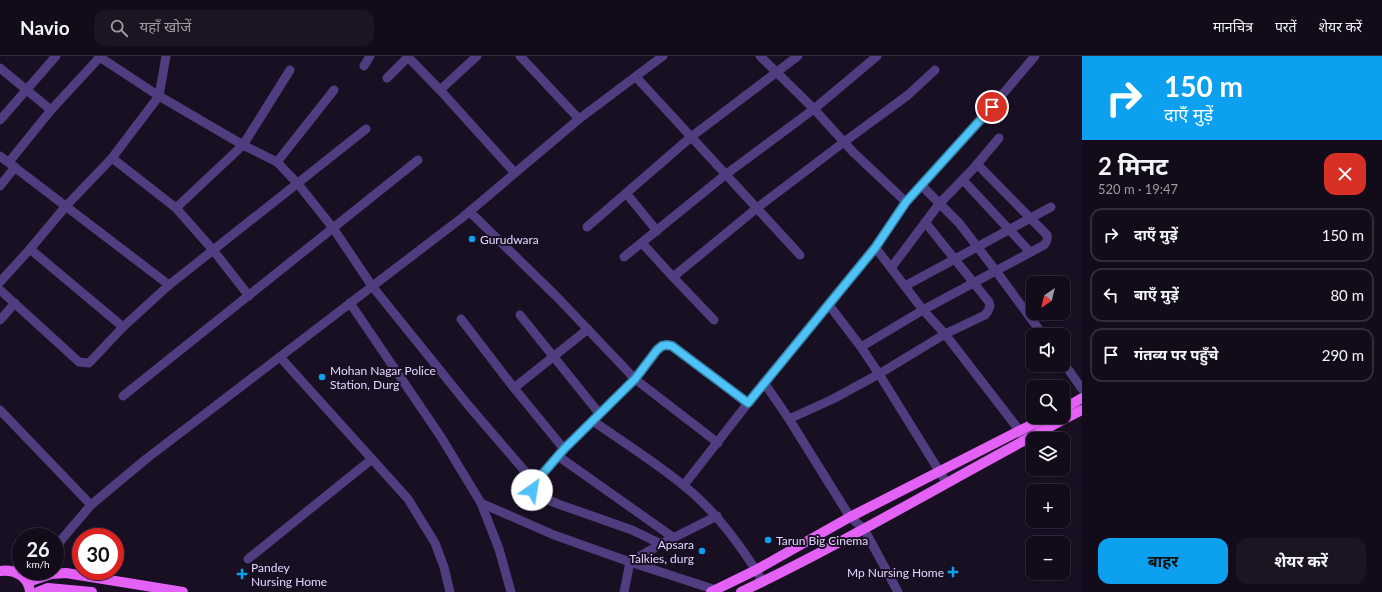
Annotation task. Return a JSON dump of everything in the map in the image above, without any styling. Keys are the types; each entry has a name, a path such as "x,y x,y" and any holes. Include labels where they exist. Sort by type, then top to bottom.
{"main road":[{"path":"1070,405 1082,398"},
{"path":"1040,432 1082,410"},
{"path":"714,591 756,570 850,517 1034,424"},
{"path":"741,592 864,529 946,482 1026,439"},
{"path":"0,571 12,569"},
{"path":"28,585 51,574 66,574 118,587 183,592"},
{"path":"38,592 48,588 92,592"}],"street":[{"path":"0,120 56,56"},
{"path":"0,186 12,165 51,110 99,56 159,96 277,162 298,184 333,228 372,286 468,405 535,483"},
{"path":"0,282 66,206 112,158 159,96 166,56"},
{"path":"364,66 370,56"},
{"path":"440,90 477,56"},
{"path":"520,56 579,119"},
{"path":"64,535 91,505 146,459 483,202 579,119 663,56"},
{"path":"760,56 814,109 853,152 906,202"},
{"path":"587,228 691,137 798,56"},
{"path":"624,257 725,174 814,109 877,56"},
{"path":"684,485 748,403 875,248 906,202 979,122 1035,56"},
{"path":"387,78 408,57 515,173"},
{"path":"0,68 51,110"},
{"path":"176,208 243,144 290,70"},
{"path":"673,277 756,208 908,95 935,70"},
{"path":"636,77 800,255"},
{"path":"277,162 334,90"},
{"path":"0,290 79,362 85,364 93,360 123,327 169,285 366,129"},
{"path":"891,268 939,204 963,180 999,138"},
{"path":"0,156 169,285"},
{"path":"112,158 176,208 213,250 249,296"},
{"path":"123,396 418,160"},
{"path":"861,347 923,310 1044,245 1048,239 1047,235 1031,218 977,164"},
{"path":"963,180 1030,252"},
{"path":"921,185 959,223 978,246 1038,328"},
{"path":"626,193 657,231"},
{"path":"905,286 1051,207"},
{"path":"470,212 588,329 635,379 718,443"},
{"path":"789,419 833,399 879,374 945,334 985,315 988,311 990,306 989,302 925,222"},
{"path":"642,243 714,320"},
{"path":"875,248 923,310 945,334 1026,439"},
{"path":"30,249 123,327"},
{"path":"0,320 15,303"},
{"path":"350,303 440,437 481,503 499,549 511,592"},
{"path":"829,305 861,347 879,374 946,482"},
{"path":"520,315 553,357 596,417 684,485 717,516 756,570 762,582"},
{"path":"461,319 561,452 674,538"},
{"path":"514,388 588,329"},
{"path":"661,544 632,530 558,504 535,494 532,490 532,486 561,452 635,379 657,350 662,346 672,346 748,403"},
{"path":"280,357 408,499 435,543 444,568 450,592"},
{"path":"1070,372 1082,388"},
{"path":"765,384 789,419 850,517 864,529 898,592"},
{"path":"0,410 91,505"},
{"path":"248,559 372,460"},
{"path":"481,503 554,534 714,591"},
{"path":"624,592 630,562 661,544 717,516"}],"place":[{"name":"Gurudwara","path":"472,239"},
{"name":"Mohan Nagar Police Station, Durg","path":"322,377"},
{"name":"Tarun Big Cinema","path":"768,540"},
{"name":"Apsara Talkies, durg","path":"702,551"},
{"name":"Mp Nursing Home","path":"953,572"},
{"name":"Pandey Nursing Home","path":"242,574"}],"route":[{"path":"532,490 532,486 564,449 635,379 657,350 662,346 672,346 748,403 875,248 906,202 992,107"}]}
